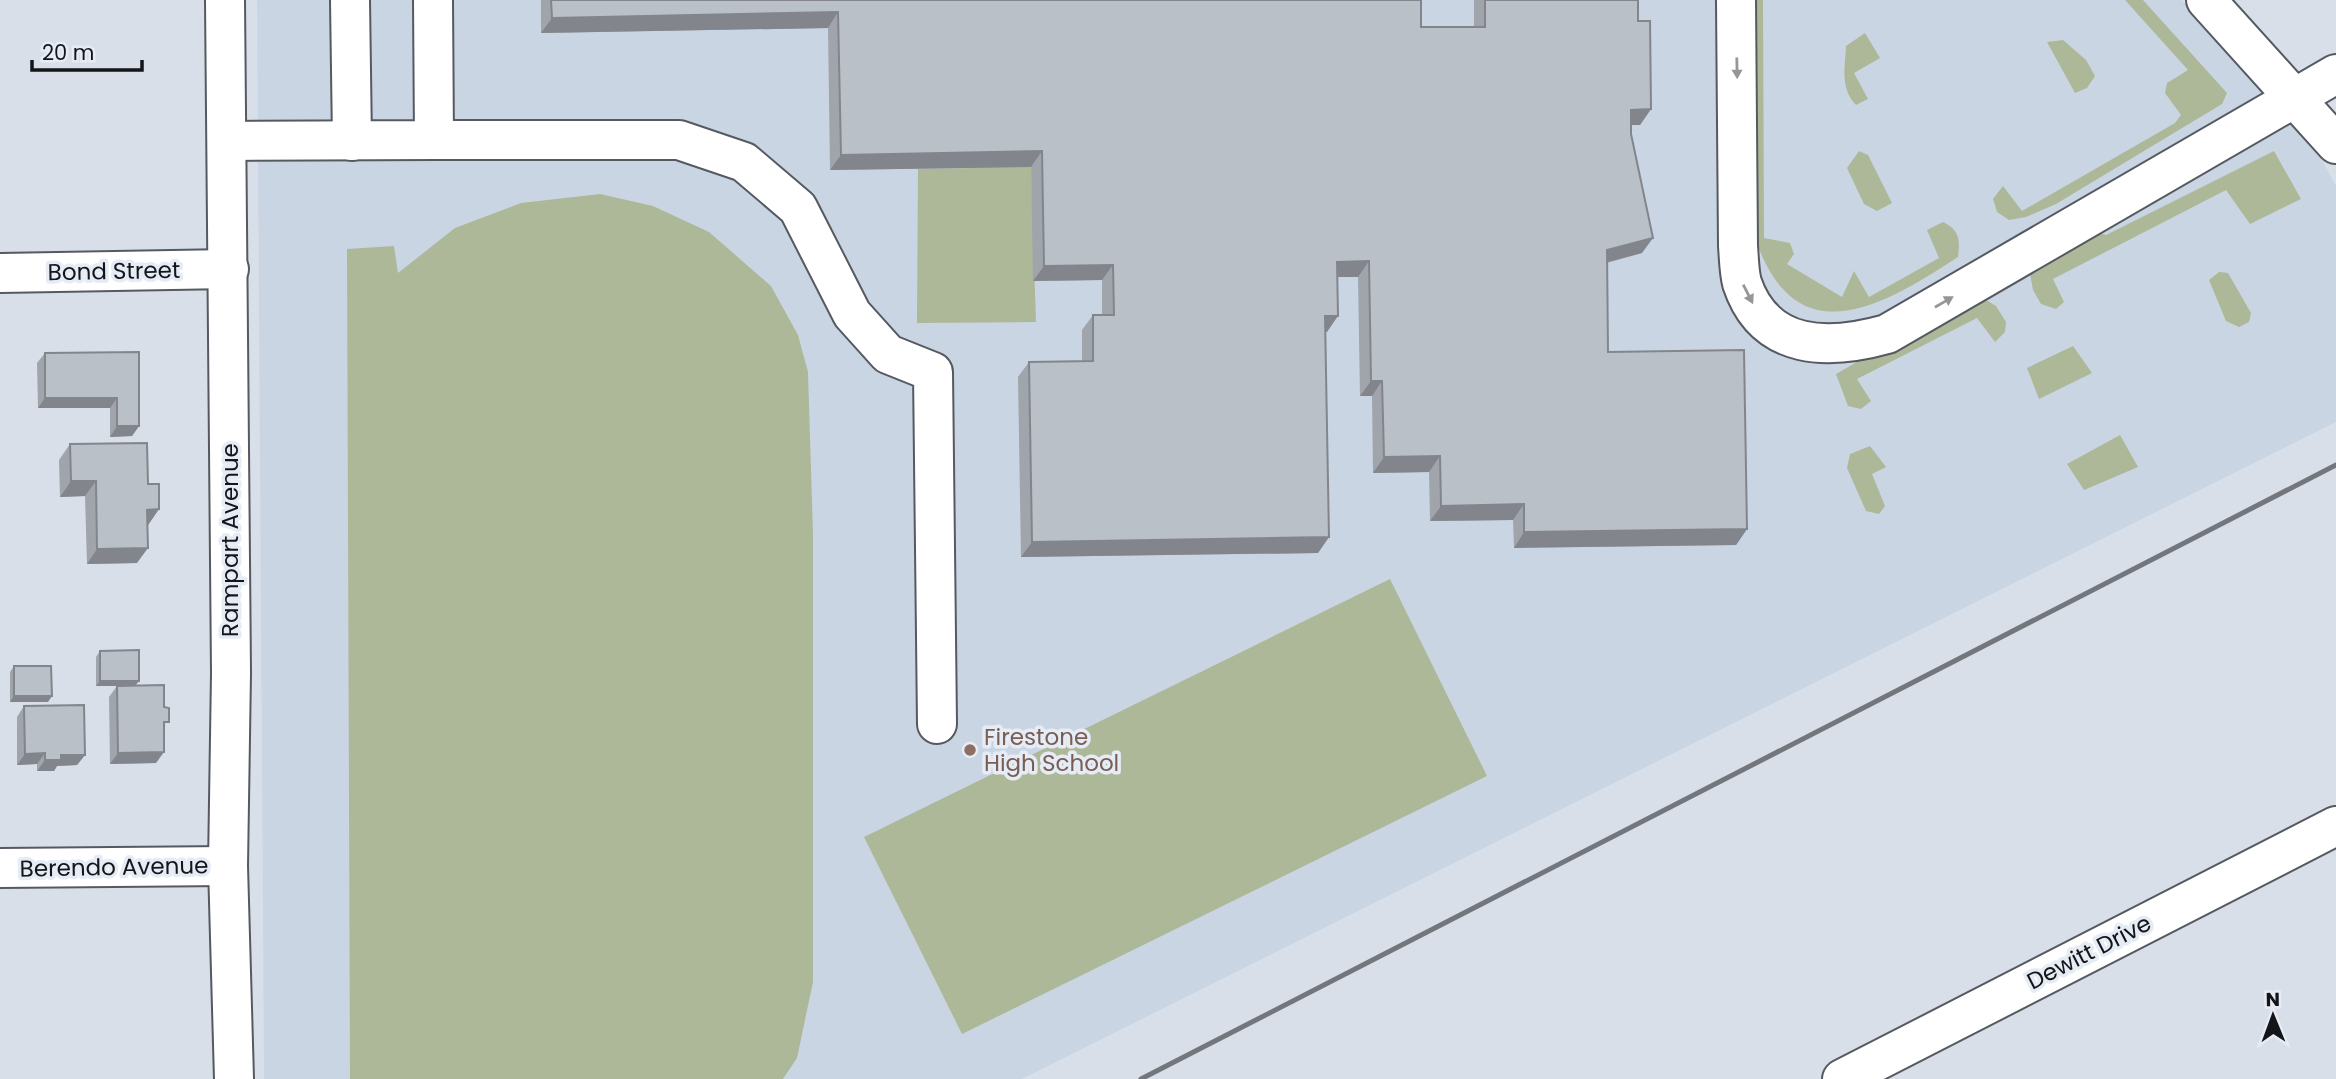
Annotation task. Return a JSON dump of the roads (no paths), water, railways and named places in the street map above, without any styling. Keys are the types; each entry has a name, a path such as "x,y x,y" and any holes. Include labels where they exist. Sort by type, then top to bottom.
{"street":[{"name":"Rampart Avenue","path":"225,0 231,733 228,866 234,1079"},
{"path":"350,0 352,141"},
{"path":"433,0 434,140"},
{"path":"1736,0 1738,246 1742,281 1759,314 1779,331 1794,340 1824,346 1851,344 1887,334 2336,74"},
{"path":"2206,0 2336,144"},
{"path":"228,141 679,140 744,162 797,208 852,314 888,354 933,372 937,724"},
{"name":"Bond Street","path":"0,273 229,269"},
{"name":"Dewitt Drive","path":"1842,1079 2336,826"},
{"name":"Berendo Avenue","path":"0,868 228,866"}],"railway":[{"path":"1141,1079 2336,465"}],"place":[{"name":"Firestone High School","path":"970,750"}]}
